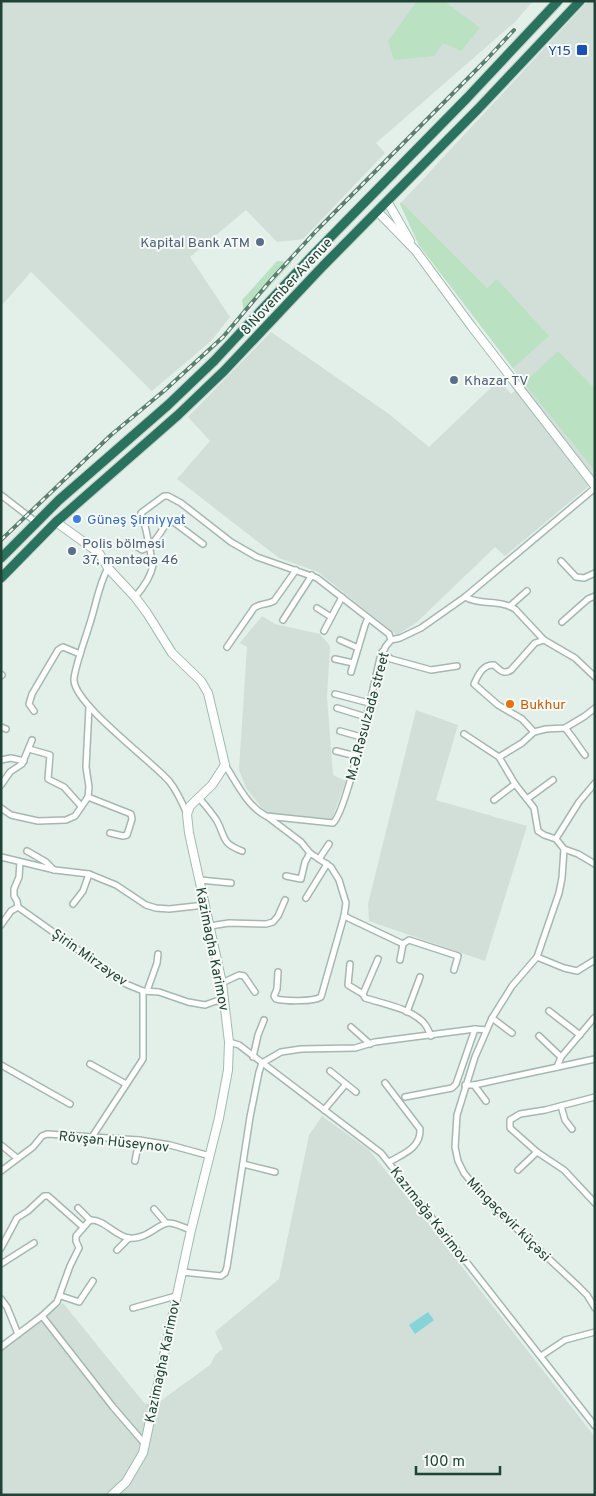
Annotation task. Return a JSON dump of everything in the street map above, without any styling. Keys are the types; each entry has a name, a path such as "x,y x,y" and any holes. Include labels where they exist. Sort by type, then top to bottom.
{"highway":[{"name":"8 November Avenue","path":"1,558 80,481 168,405 214,361 366,199 506,57 558,1"},
{"name":"8 November Avenue","path":"1,578 56,522 178,415 224,371 580,1"},
{"path":"376,189 387,201"},
{"path":"366,199 377,210"}],"street":[{"path":"387,201 416,251 595,487"},
{"path":"377,210 416,251"},
{"name":"M.Ə.Rəsulzadə street","path":"266,816 333,823 339,815 356,756 382,652 391,640 421,628 465,597 595,487"},
{"path":"1,495 36,522"},
{"path":"135,597 144,585 153,565 141,512 164,496 168,496 182,503 238,546 265,560 317,578 389,634 391,640"},
{"path":"128,542 142,550 148,548 168,521 171,520 204,544"},
{"path":"56,522 99,553 108,568 135,597 172,653 206,688 225,765 249,802 257,811 301,842 310,853 327,864 335,872 339,880 346,903 321,997 317,1000 276,999 274,996 277,989 278,972"},
{"path":"561,562 576,577 584,578 595,573"},
{"path":"108,568 98,590 94,612 80,654 74,681 78,693 89,707 164,776 179,795 187,814"},
{"path":"227,646 254,608 258,605 269,604 274,601 296,570"},
{"path":"283,620 312,575"},
{"path":"510,606 527,591"},
{"path":"562,622 588,599 595,596"},
{"path":"324,631 342,597"},
{"path":"465,597 474,602 489,602 510,606 515,609 544,640 575,658 595,677"},
{"path":"317,608 331,617"},
{"path":"351,672 368,618"},
{"path":"340,640 358,648"},
{"path":"534,732 522,719 498,705 474,684 483,667 494,664 502,672 507,673 535,643 544,640"},
{"path":"34,711 29,704 32,694 60,648 80,654"},
{"path":"382,652 391,659 431,670 457,666"},
{"path":"335,659 353,663"},
{"path":"335,694 369,703"},
{"path":"1,808 11,815 38,821 66,820 75,816 88,797 89,787 86,768 89,707"},
{"path":"337,708 366,717"},
{"path":"499,757 522,744 534,732 565,728 595,708"},
{"path":"565,728 585,755"},
{"path":"340,731 361,737"},
{"path":"464,734 499,757 515,784 534,808 538,831 556,839 564,849 578,854 595,864"},
{"path":"1,785 10,772 20,767 32,740"},
{"path":"29,749 50,755 48,779 64,787 81,806"},
{"path":"336,750 356,756"},
{"path":"1,760 11,758 24,761"},
{"path":"187,814 190,806 212,785 225,765"},
{"path":"527,799 554,780"},
{"path":"556,839 559,831 595,783"},
{"path":"494,800 515,784"},
{"path":"88,797 131,814 132,819 127,835 110,833"},
{"path":"199,798 217,821 226,843 242,851"},
{"name":"Kazimagha Karimov","path":"112,1495 126,1482 143,1453 176,1296 210,1156 228,1070 229,1042 222,983 189,833 187,814"},
{"path":"319,859 329,844"},
{"name":"Mingəçevir küçəsi","path":"564,849 559,893 537,957 512,986 492,1018 465,1085 457,1115 455,1147 458,1161 464,1173 501,1215 587,1295 595,1308"},
{"path":"27,851 46,862 55,870"},
{"path":"286,876 301,879 305,862 310,853"},
{"path":"1,857 55,870 89,874 116,885 146,905 156,908 169,909 205,905"},
{"path":"1,925 4,916 18,907 14,896 14,889 19,877 20,862"},
{"path":"306,898 327,864"},
{"path":"73,904 83,892 89,874"},
{"path":"200,880 231,882"},
{"path":"210,926 229,923 266,924 273,922 278,916 285,900"},
{"name":"Şirin Mirzəyev","path":"18,907 126,984 145,991 159,992 188,1002 204,1005 216,1001 224,1002"},
{"path":"344,916 403,944"},
{"path":"400,960 403,944 409,940 458,956 454,970"},
{"path":"92,1137 142,1060 144,1054 145,991 157,963 158,954"},
{"path":"537,957 577,971 595,960"},
{"path":"363,994 378,959"},
{"path":"350,964 348,985 363,994 365,998 407,1012 423,1022 431,1036"},
{"path":"222,983 239,975 244,976 255,992"},
{"path":"407,1012 420,977"},
{"path":"549,1011 580,1035"},
{"path":"492,1018 512,1033"},
{"path":"558,1067 561,1057 594,1018"},
{"path":"253,1057 264,1020"},
{"path":"351,1026 370,1044"},
{"path":"405,1097 452,1088 475,1029"},
{"path":"182,1272 221,1276 225,1273 262,1063 282,1052 355,1048 392,1040 475,1029 486,1030"},
{"path":"539,1036 561,1057"},
{"name":"Kazımağa Kərimov","path":"229,1042 239,1046 373,1146 389,1162 595,1426"},
{"path":"465,1085 474,1085 595,1059"},
{"path":"90,1064 126,1084"},
{"path":"1,1065 70,1104"},
{"path":"330,1071 356,1092"},
{"path":"385,1083 420,1129 419,1139 414,1148 389,1162"},
{"path":"324,1110 345,1085"},
{"path":"474,1085 486,1101"},
{"path":"595,1097 520,1114 510,1120 510,1128 537,1152 564,1170 595,1203"},
{"path":"561,1106 565,1120 572,1129"},
{"name":"Rövşən Hüseynov","path":"1,1170 33,1147 42,1136 47,1134 139,1140 170,1145 210,1156"},
{"path":"135,1161 139,1140"},
{"path":"1,1145 17,1158"},
{"path":"518,1170 537,1152"},
{"path":"243,1164 275,1172"},
{"path":"1,1248 17,1218 28,1211 44,1196 48,1196 83,1228"},
{"path":"78,1208 90,1220 97,1220 129,1238 144,1236 166,1223 172,1223 191,1230"},
{"path":"154,1209 166,1223"},
{"path":"1,1347 54,1306 61,1296 70,1266 79,1248 76,1236 90,1220"},
{"path":"117,1250 129,1238"},
{"path":"1,1264 34,1243"},
{"path":"61,1296 79,1302 93,1281"},
{"path":"133,1308 176,1296"},
{"path":"1,1299 7,1307 18,1334"},
{"path":"42,1316 113,1407 144,1442"},
{"path":"541,1356 565,1340 595,1332"}],"shaded area":[{"path":"1,1 533,1 515,22 376,143 385,153 303,239 277,242 246,210 190,257 230,317 211,341 152,391 31,272 1,306"},
{"path":"588,1 595,1 595,481 505,556 495,547 416,623 397,635 318,572 279,558 177,479 210,441 188,417 271,332 389,414 429,447 499,380 511,394 524,383 419,245 400,204"},
{"path":"262,616 275,624 320,634 330,646 327,697 333,775 346,781 331,821 266,813 246,788 239,770 247,647 240,643"},
{"path":"416,710 458,725 436,800 527,826 485,961 369,921 368,904"},
{"path":"322,1116 369,1150 595,1437 595,1495 1,1495 1,1351 63,1303 145,1404 159,1402 210,1365 216,1354 223,1349 215,1332 279,1279 309,1135"}],"green space":[{"path":"417,1 444,1 480,28 461,51 443,43 434,56 394,60 388,41"},
{"path":"401,202 487,288 497,279 549,336 513,368 419,245 400,204"},
{"path":"277,261 292,262 244,314 242,300"},
{"path":"558,351 595,389 595,471 524,383"}],"water":[{"path":"428,1312 434,1320 415,1334 409,1325"}],"railway":[{"path":"1,540 111,435 165,390 223,337 271,280 316,231 514,30"}],"place":[{"name":"Y15","path":"582,50"},
{"name":"Kapital Bank ATM","path":"260,242"},
{"name":"Khazar TV","path":"454,380"},
{"name":"Günəş Şirniyyat","path":"77,519"},
{"name":"Polis bölməsi 37, məntəqə 46","path":"72,551"},
{"name":"Bukhur","path":"510,704"}]}
